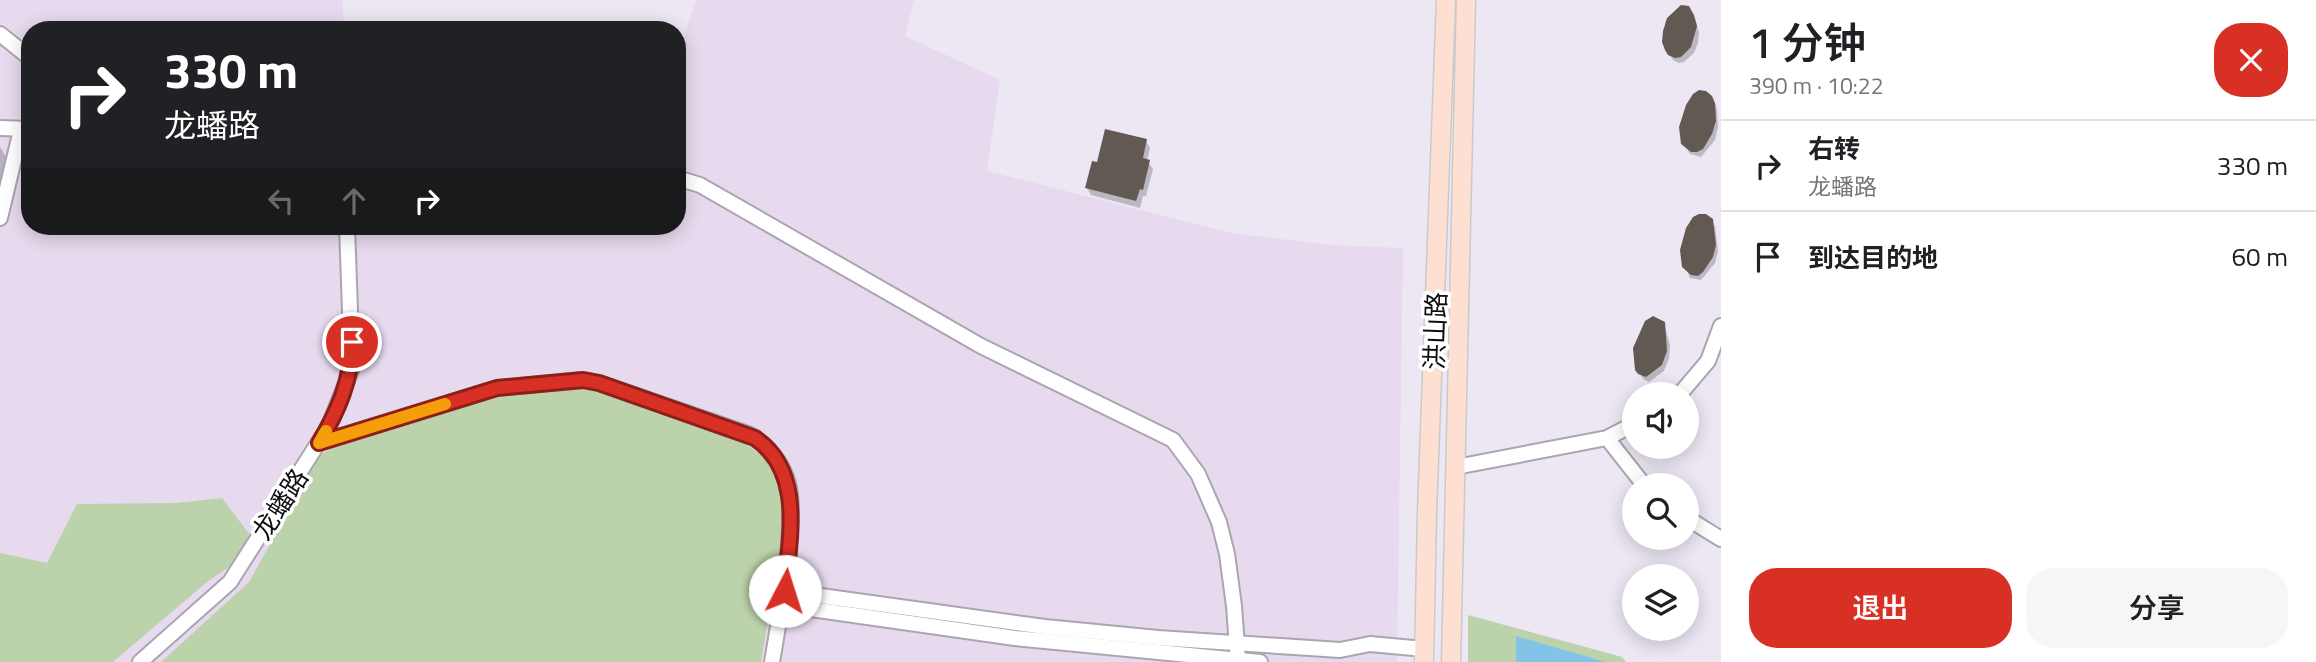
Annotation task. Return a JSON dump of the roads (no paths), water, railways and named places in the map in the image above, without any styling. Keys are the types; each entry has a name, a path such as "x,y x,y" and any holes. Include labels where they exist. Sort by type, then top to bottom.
{"main road":[{"name":"洪山路","path":"1424,655 1446,0"},
{"name":"洪山路","path":"1451,662 1466,0"}],"street":[{"path":"0,34 21,51"},
{"path":"0,128 21,129"},
{"path":"0,218 21,143"},
{"path":"686,181 700,185 981,346 1173,440 1198,474 1219,522 1227,554 1237,660"},
{"name":"龙蟠路","path":"140,662 230,582 329,426 352,368 347,235"},
{"path":"1690,382 1708,361 1721,326"},
{"path":"319,443 497,388 583,380 599,383 748,434 772,453 788,484 791,503 784,598 772,662"},
{"path":"1455,467 1607,438 1622,430"},
{"path":"1607,438 1635,473"},
{"path":"1699,525 1721,539"},
{"path":"784,598 1045,627 1236,644 1340,650 1370,644 1424,655"},
{"path":"784,598 1016,638 1260,662"}],"water":[{"path":"1516,636 1605,662 1516,662"}]}
